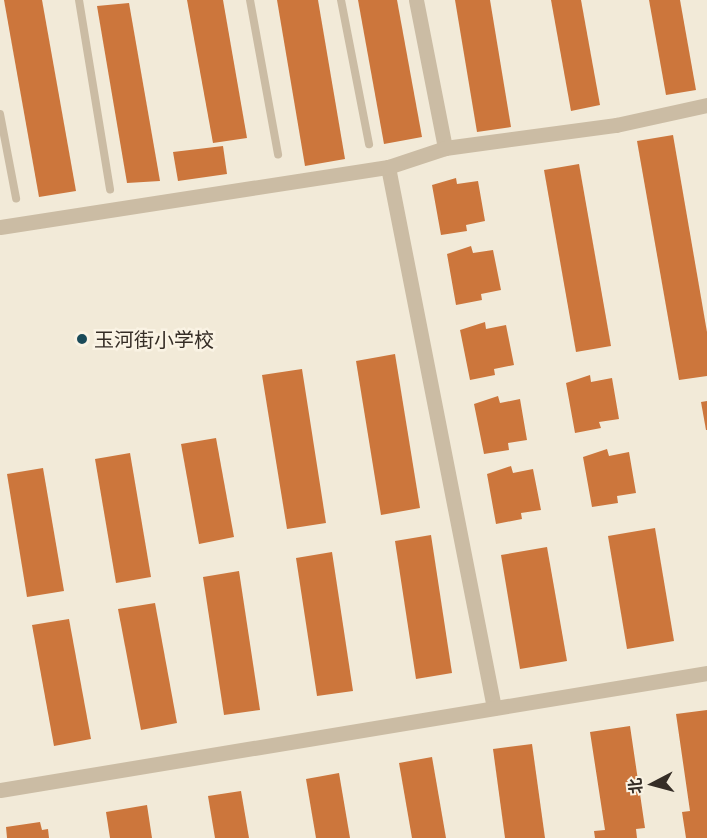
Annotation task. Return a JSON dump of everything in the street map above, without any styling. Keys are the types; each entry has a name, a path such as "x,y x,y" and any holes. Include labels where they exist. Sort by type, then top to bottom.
{"street":[{"path":"416,0 445,148"},
{"path":"0,227 388,166 445,148 616,125 707,105"},
{"path":"388,166 494,708"},
{"path":"0,790 707,673"}],"lane":[{"path":"79,0 110,189"},
{"path":"250,0 278,154"},
{"path":"340,0 369,144"},
{"path":"0,114 16,198"}],"building":[{"path":"4,0 42,0 76,191 39,197"},
{"path":"187,0 223,0 247,138 213,143"},
{"path":"277,0 318,0 345,159 305,166"},
{"path":"358,0 397,0 422,137 384,144"},
{"path":"455,0 490,0 511,127 477,132"},
{"path":"551,0 581,0 600,105 571,111"},
{"path":"649,0 680,0 696,90 666,95"},
{"path":"129,3 160,181 127,183 97,6"},
{"path":"673,135 707,332 707,376 679,380 637,141"},
{"path":"223,146 227,174 178,181 173,152"},
{"path":"579,164 611,346 576,352 544,170"},
{"path":"456,178 457,184 478,181 485,221 466,225 467,231 441,235 432,185"},
{"path":"471,246 473,253 493,250 501,290 481,294 482,300 456,305 447,254"},
{"path":"485,322 486,329 506,325 514,365 494,369 495,375 470,380 460,330"},
{"path":"395,354 420,508 381,515 356,361"},
{"path":"302,369 326,523 287,529 262,375"},
{"path":"590,375 591,382 612,378 619,419 599,422 601,428 575,433 566,383"},
{"path":"498,396 500,403 520,399 527,440 508,443 509,450 484,454 474,404"},
{"path":"707,401 707,430 706,430 701,402"},
{"path":"216,438 234,537 199,544 181,444"},
{"path":"607,449 609,456 629,452 636,493 617,496 618,503 592,507 583,457"},
{"path":"130,453 151,577 116,583 95,459"},
{"path":"511,466 513,473 533,469 541,510 521,513 522,519 496,524 487,474"},
{"path":"43,468 64,591 27,597 7,474"},
{"path":"655,528 674,641 627,649 608,536"},
{"path":"431,535 452,673 416,679 395,541"},
{"path":"547,547 567,661 520,669 501,555"},
{"path":"332,552 353,691 317,696 296,558"},
{"path":"239,571 260,710 224,715 203,577"},
{"path":"155,603 177,723 141,730 118,609"},
{"path":"69,619 91,739 54,746 32,625"},
{"path":"707,710 707,838 686,838 682,812 690,811 676,714"},
{"path":"630,726 645,828 636,829 637,838 595,838 594,831 605,830 590,732"},
{"path":"532,744 545,838 505,838 493,749"},
{"path":"432,757 446,838 412,838 399,763"},
{"path":"339,773 350,838 316,838 306,779"},
{"path":"241,791 249,838 215,838 208,796"},
{"path":"147,805 152,838 110,838 106,812"},
{"path":"40,822 42,830 48,829 49,838 7,838 6,827"}],"place":[{"name":"玉河街小学校","path":"82,339"}]}
